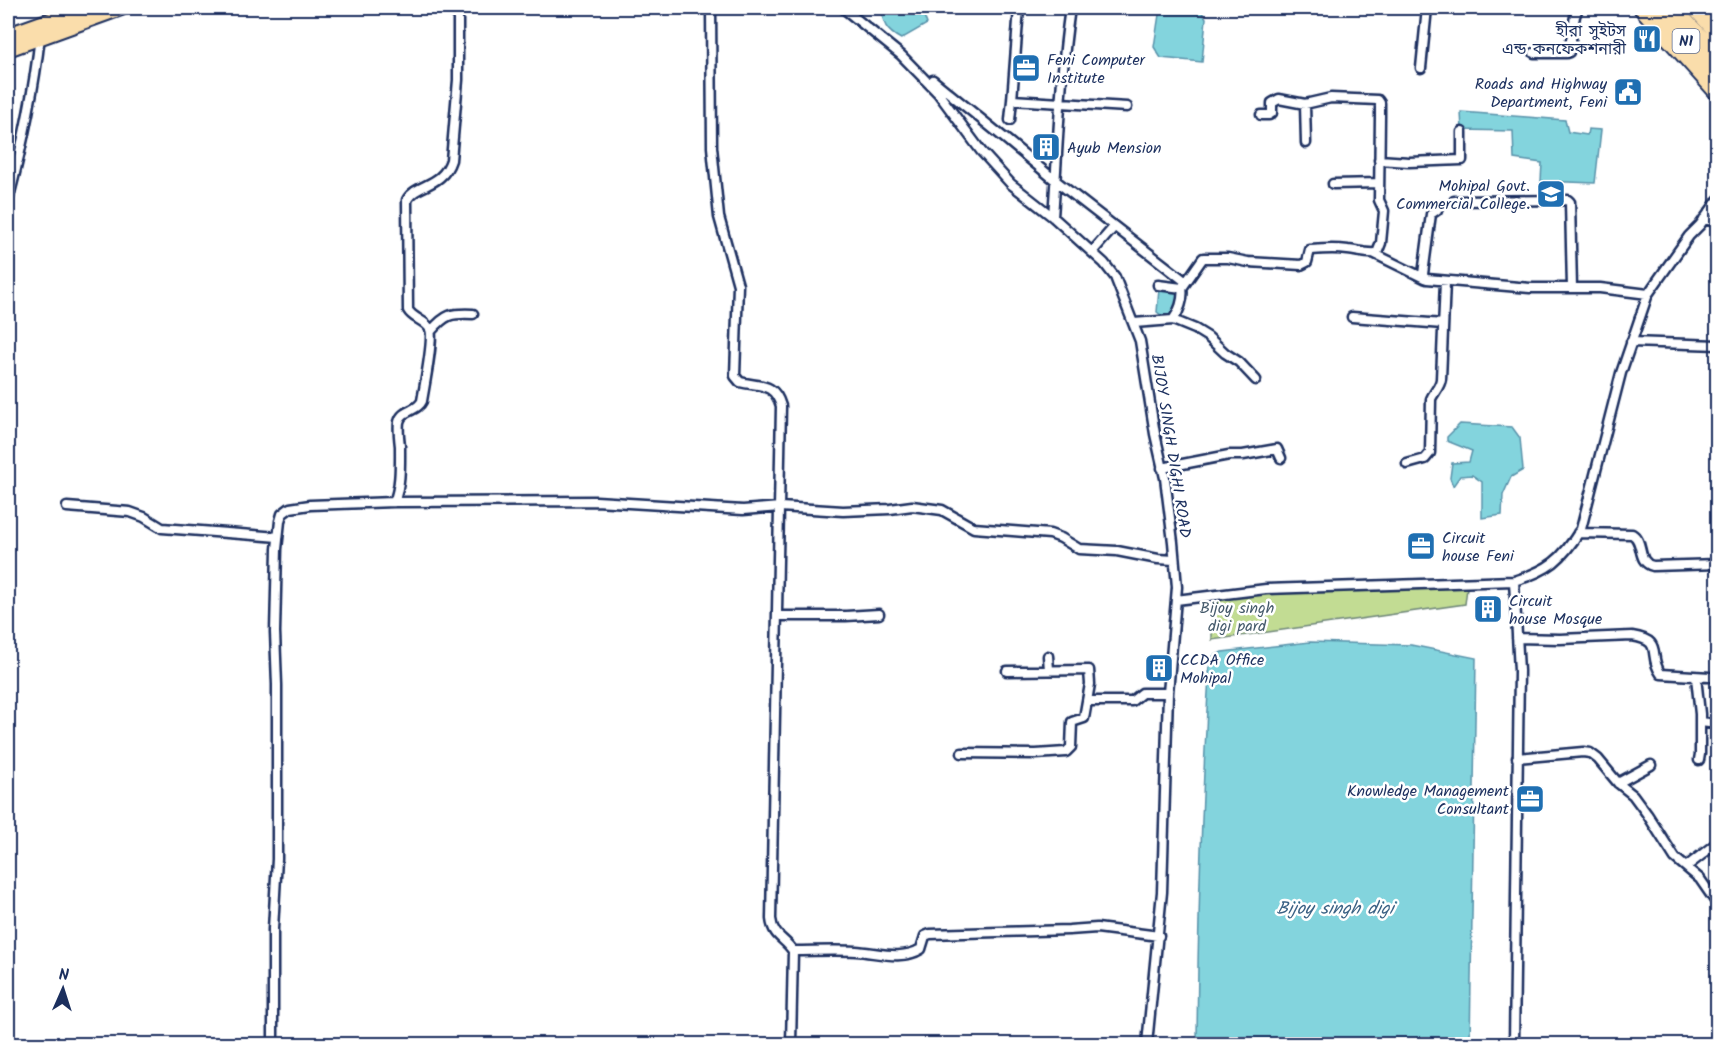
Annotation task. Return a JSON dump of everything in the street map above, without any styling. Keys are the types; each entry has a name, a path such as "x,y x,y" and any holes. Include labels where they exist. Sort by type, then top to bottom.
{"highway":[{"path":"8,35 84,8"},
{"path":"8,49 120,8"},
{"path":"1641,8 1718,94"},
{"name":"N1","path":"1655,8 1718,74"},
{"name":"N1","path":"1674,8 1718,54"},
{"path":"1694,8 1718,34"}],"street":[{"path":"431,330 413,317 408,310 407,200 410,195 436,181 449,168 458,80 458,8"},
{"path":"711,8 712,147 719,217 738,285 735,376 740,382 768,388 778,395 781,406 772,927 793,951 859,951 887,956 916,952 921,949 924,936 930,934 1097,928 1159,936"},
{"name":"BIJOY SINGH DIGHI ROAD","path":"843,8 909,62 938,93 981,151 1011,184 1053,217 1104,263 1115,278 1140,342 1162,468 1174,560 1176,600 1168,693 1162,892 1147,1044"},
{"path":"1010,120 1019,8"},
{"path":"1053,217 1062,60 1070,8"},
{"path":"1421,68 1427,8"},
{"path":"1534,53 1569,52 1578,8"},
{"path":"8,201 34,84 40,36"},
{"path":"922,70 1184,285"},
{"path":"1261,116 1272,113 1272,103 1279,99 1305,104 1331,98 1378,100 1380,109 1379,200 1383,211 1381,243 1375,254"},
{"path":"1012,100 1127,107"},
{"path":"1305,104 1306,143"},
{"path":"1379,160 1409,162 1462,160 1461,132"},
{"path":"1333,184 1379,183"},
{"path":"1454,201 1568,200 1570,202 1572,288"},
{"path":"1176,600 1266,589 1514,581 1532,575 1556,562 1581,529 1621,373 1648,294 1718,200"},
{"path":"1424,278 1431,214 1437,210 1438,206"},
{"path":"1704,219 1718,222"},
{"path":"1092,252 1114,227"},
{"path":"1173,320 1178,313 1184,285 1203,258 1221,257 1248,262 1301,265 1307,262 1310,250 1332,249 1375,254 1424,278 1445,282 1530,288 1600,288 1648,294"},
{"path":"1407,464 1425,459 1430,453 1431,399 1441,379 1445,282"},
{"path":"1158,285 1184,285"},
{"path":"394,502 397,495 400,459 399,424 405,412 420,405 422,401 431,330 446,316 454,313 473,314"},
{"path":"1352,317 1443,324"},
{"path":"1134,323 1173,320 1195,329 1208,336 1256,380"},
{"path":"1631,342 1718,345"},
{"path":"1162,468 1229,455 1277,449 1281,458"},
{"path":"273,1044 273,929 277,859 275,632 278,537 282,514 290,508 310,505 394,502 596,501 743,510 780,507 843,511 912,506 942,510 974,528 1050,534 1079,549 1118,550 1158,559 1174,560"},
{"path":"67,507 130,512 162,528 172,530 278,537"},
{"path":"1578,533 1632,534 1638,539 1643,561 1647,565 1718,564"},
{"path":"1514,581 1519,671 1514,1044"},
{"path":"778,616 879,614"},
{"path":"1517,638 1632,636 1647,639 1654,648 1658,670 1661,674 1710,677"},
{"path":"1048,656 1049,670"},
{"path":"962,753 1036,754 1066,752 1071,747 1072,722 1084,718 1090,684 1089,670 1007,671"},
{"path":"1696,677 1700,722 1699,760"},
{"path":"1087,701 1132,702 1142,693 1168,693"},
{"path":"1700,722 1718,724"},
{"path":"1517,758 1590,753 1640,803 1675,858 1700,879 1718,905"},
{"path":"1618,783 1651,765"},
{"path":"1686,867 1718,842"},
{"path":"791,1044 793,951"}],"green space":[{"name":"Bijoy singh digi pard","path":"1467,588 1465,604 1212,640 1212,599 1280,593"}],"water":[{"path":"881,8 921,8 927,24 901,39 886,26"},
{"path":"1160,8 1199,8 1206,18 1202,62 1161,58 1154,47"},
{"path":"1461,112 1565,120 1568,132 1587,135 1588,129 1601,130 1595,183 1541,181 1542,163 1514,159 1513,131 1462,130"},
{"path":"1159,289 1179,291 1176,308 1170,315 1161,315 1157,312"},
{"path":"1460,424 1512,427 1520,438 1523,470 1511,477 1503,495 1502,515 1482,518 1482,482 1472,475 1460,476 1453,486 1450,478 1452,463 1469,462 1472,451 1447,441 1447,437"},
{"name":"Bijoy singh digi","path":"1310,642 1411,645 1476,658 1470,1044 1197,1044 1201,851 1210,658 1222,652"}],"place":[{"name":"হীরা সুইটস এন্ড কনফেকশনারী","path":"1647,39"},
{"name":"Feni Computer Institute","path":"1026,68"},
{"name":"Roads and Highway Department, Feni","path":"1628,92"},
{"name":"Ayub Mension","path":"1046,147"},
{"name":"Mohipal Govt. Commercial College.","path":"1551,194"},
{"name":"Circuit house Feni","path":"1421,546"},
{"name":"Circuit house Mosque","path":"1488,609"},
{"name":"CCDA Office Mohipal","path":"1159,668"},
{"name":"Knowledge Management Consultant","path":"1530,799"}]}
